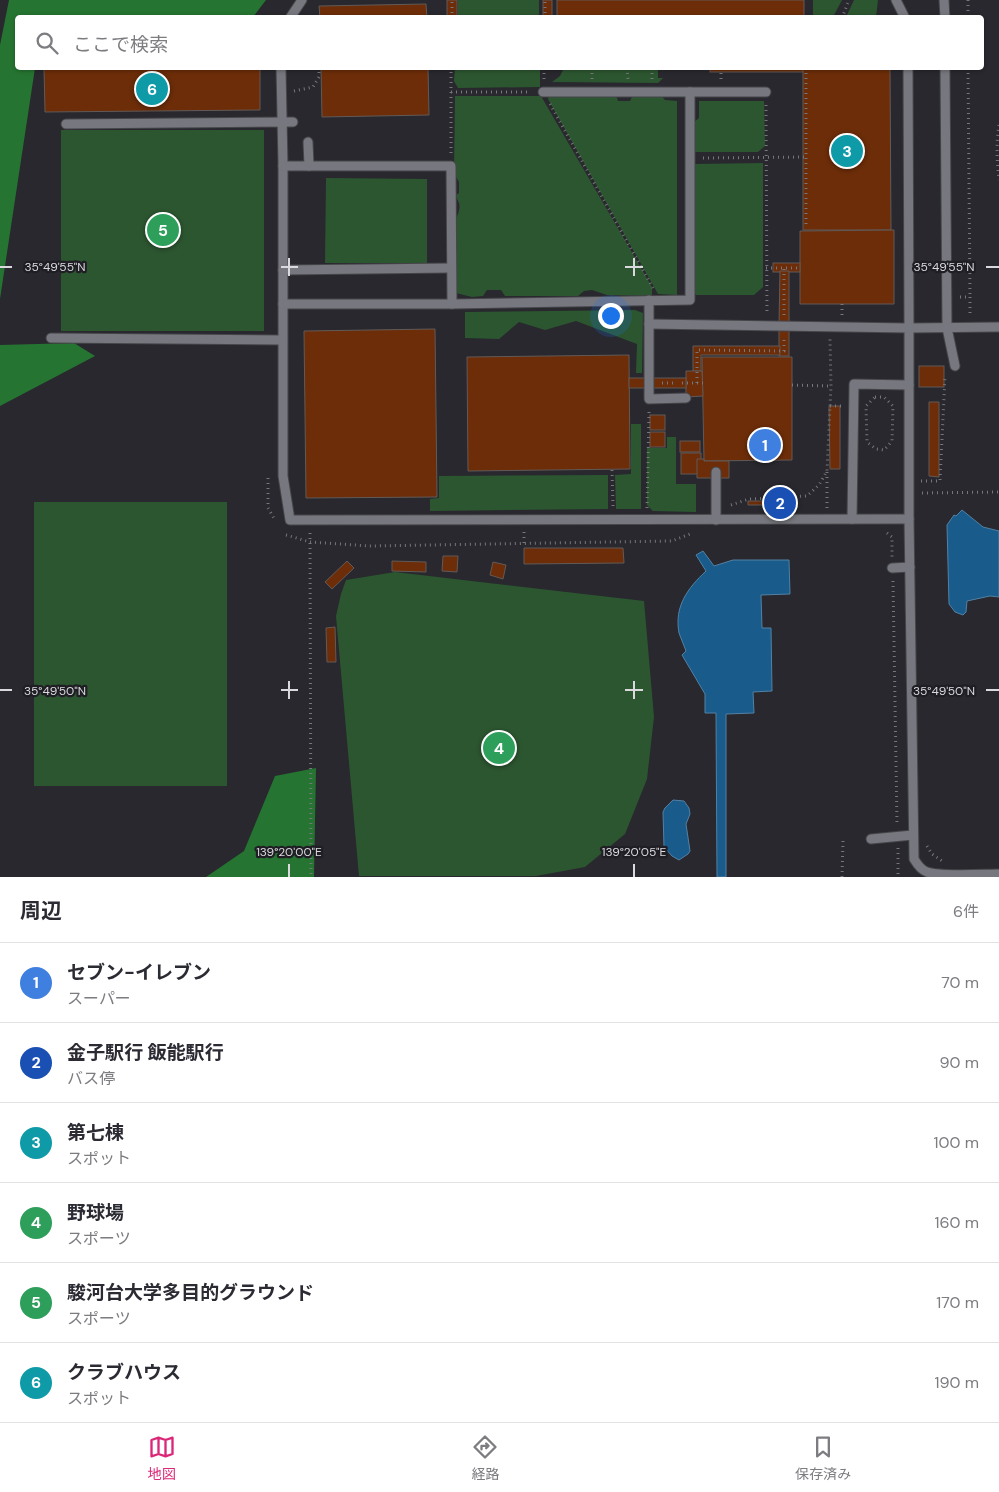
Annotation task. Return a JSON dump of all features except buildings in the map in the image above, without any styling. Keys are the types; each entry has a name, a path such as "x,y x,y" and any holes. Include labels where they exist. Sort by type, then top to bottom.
{"lane":[{"path":"292,15 302,0"},
{"path":"896,0 904,15"},
{"path":"944,0 944,15"},
{"path":"281,70 283,122 283,476 290,520 909,520"},
{"path":"908,70 909,520 914,859 928,873 951,875 999,874"},
{"path":"945,70 947,328 950,368"},
{"path":"543,92 766,92"},
{"path":"283,304 452,304 690,300 690,92"},
{"path":"66,124 293,122"},
{"path":"308,142 309,166"},
{"path":"283,166 451,166 452,304"},
{"path":"283,270 451,268"},
{"path":"649,300 649,398 686,398"},
{"path":"649,324 767,324 909,328 999,327"},
{"path":"51,338 282,340"},
{"path":"852,520 854,384 909,384"},
{"path":"716,472 716,520"},
{"path":"892,568 910,567"},
{"path":"871,839 913,835"}],"path":[{"path":"452,0 452,15"},
{"path":"545,0 545,15"},
{"path":"843,15 849,0"},
{"path":"968,0 968,15"},
{"path":"294,91 313,87 319,77 319,70"},
{"path":"451,70 451,166"},
{"path":"806,70 806,228"},
{"path":"968,70 970,297"},
{"path":"451,92 543,92 659,300"},
{"path":"766,92 767,324"},
{"path":"999,125 997,136 999,180"},
{"path":"690,158 806,157"},
{"path":"766,268 800,268"},
{"path":"826,520 831,386 830,326"},
{"path":"950,368 940,481 922,480 919,493 999,492"},
{"path":"686,383 703,383"},
{"path":"792,385 831,386"},
{"path":"875,397 884,397 893,406 892,440 884,450 876,449 867,442 866,406 875,397"},
{"path":"647,511 649,398"},
{"path":"612,470 613,512"},
{"path":"716,510 749,499 807,496 820,485 827,471"},
{"path":"310,520 311,877"},
{"path":"284,534 310,542 370,546 672,541 696,531"},
{"path":"878,532 887,533 892,538 898,877"},
{"path":"631,542 632,534"},
{"path":"842,877 843,840"},
{"path":"925,842 932,854 945,863"}],"green space":[{"path":"9,0 266,0 255,15 15,15 15,70 35,70 0,299 0,45"},
{"path":"458,0 539,0 539,15 458,15"},
{"path":"813,0 842,0 834,15 813,15"},
{"path":"854,0 878,0 876,15 847,15"},
{"path":"455,70 540,70 540,87 458,88 454,81"},
{"path":"563,70 658,70 658,78 663,78 658,83 552,82 560,76"},
{"path":"549,94 616,95 618,101 630,101 633,95 661,95 665,100 677,101 677,295 658,294 548,99"},
{"path":"455,96 541,96 652,287 652,296 607,295 592,290 584,291 578,296 505,296 501,290 487,290 483,296 472,297 456,293 454,222 459,205 456,195 459,193 459,182 454,173"},
{"path":"699,101 764,101 765,146 758,152 695,152 694,122 699,118"},
{"path":"61,130 264,130 264,331 61,331"},
{"path":"763,163 763,287 754,295 696,295 692,290 694,164"},
{"path":"326,178 427,179 427,263 325,263"},
{"path":"635,310 643,313 642,373 636,373 637,344 576,321 545,330 519,322 499,339 465,338 465,312"},
{"path":"74,343 95,356 0,406 0,345"},
{"path":"631,424 641,424 641,509 616,509 615,475 631,474"},
{"path":"667,437 676,437 676,484 696,484 696,512 653,511 647,505 647,448 667,448"},
{"path":"608,475 608,509 430,511 430,499 439,498 439,476"},
{"path":"34,502 227,502 227,786 34,786"},
{"path":"395,572 644,601 654,717 647,779 625,834 585,867 536,876 359,876 336,616 346,580"},
{"path":"316,768 314,877 206,877 244,851 275,776"}],"water":[{"path":"962,510 983,527 999,531 999,597 990,596 967,601 966,612 963,615 955,612 949,604 947,525 954,515 956,516"},
{"path":"703,551 714,566 733,560 789,560 790,594 761,595 762,628 771,628 772,691 753,692 754,713 726,714 726,877 717,877 716,713 705,713 705,694 682,655 686,651 679,633 678,623 684,598 693,584 706,571 696,555"},
{"path":"673,800 684,801 689,808 690,814 686,824 690,851 679,860 672,856 664,847 663,812"}],"place":[{"name":"クラブハウス","path":"152,89"},
{"name":"第七棟","path":"847,151"},
{"name":"駿河台大学多目的グラウンド","path":"163,230"},
{"name":"セブン-イレブン","path":"765,445"},
{"name":"金子駅行 飯能駅行","path":"780,503"},
{"name":"野球場","path":"499,748"}]}
